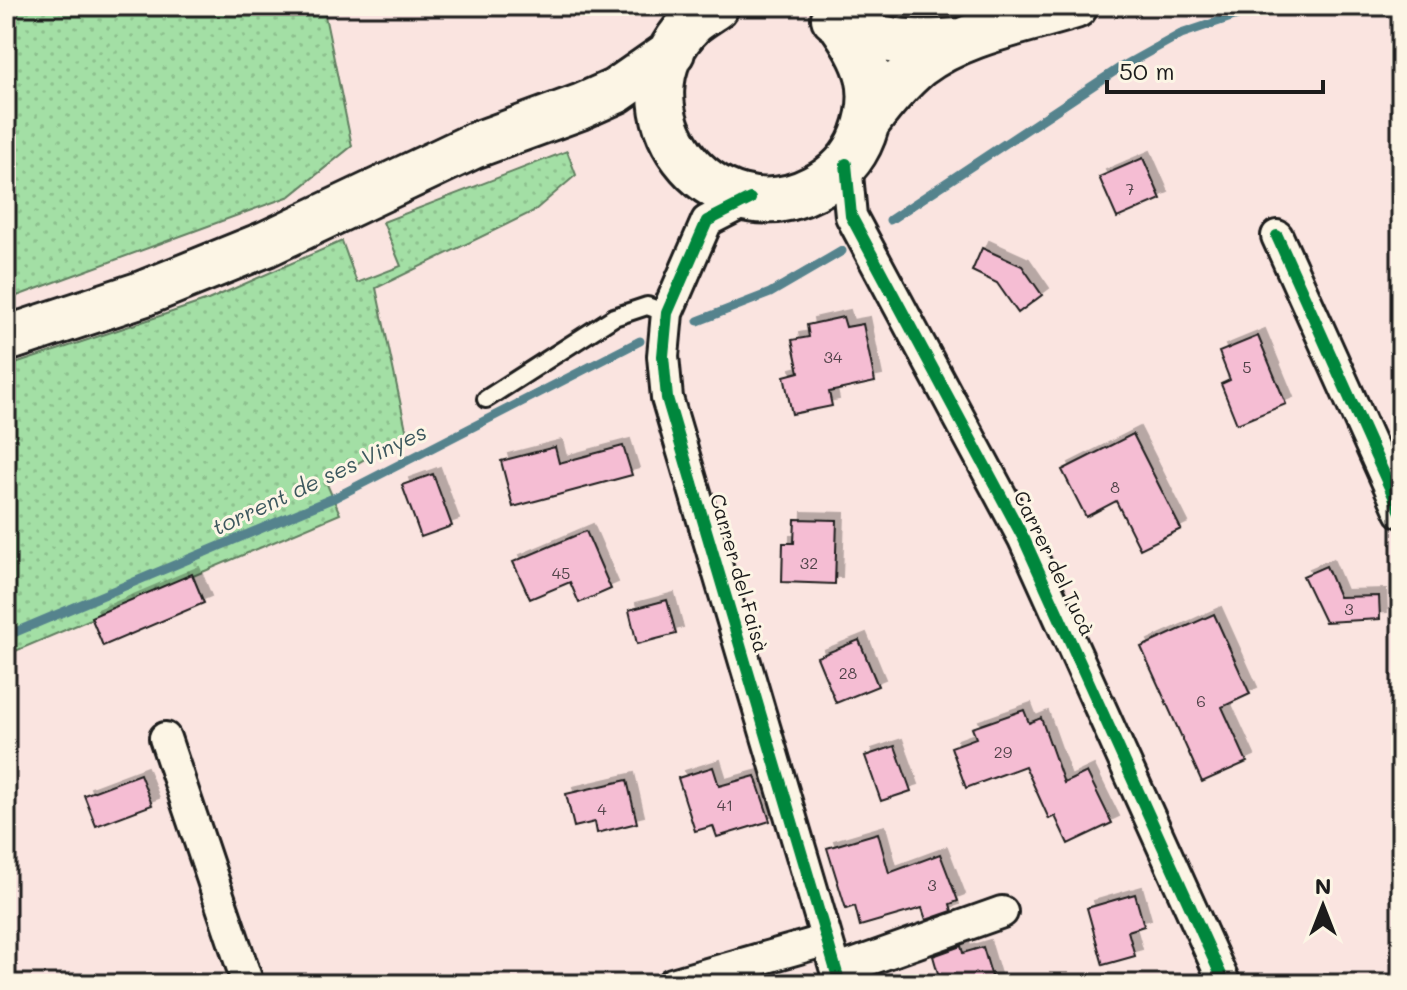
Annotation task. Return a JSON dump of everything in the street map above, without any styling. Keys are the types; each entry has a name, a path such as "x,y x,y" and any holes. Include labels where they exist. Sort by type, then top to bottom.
{"main road":[{"path":"680,153 663,110 663,80 672,52 691,25 716,6"},
{"path":"580,107 617,112 647,124 719,190 750,199 773,201 798,196 828,181 846,164 860,143 869,120 922,63 963,41 1075,6"},
{"path":"828,14 894,42 963,41"},
{"path":"828,14 860,51 870,84 869,120"},
{"path":"6,339 142,294 266,244 473,146 616,91 672,52"}],"street":[{"path":"680,153 707,221 750,199"},
{"name":"Carrer del Tucà","path":"846,164 851,216 1024,539 1225,984"},
{"path":"798,196 851,216"},
{"name":"Carrer del Faisà","path":"707,221 667,313 663,356 667,398 838,978"},
{"path":"1277,236 1401,512"},
{"path":"165,738 248,984"},
{"path":"838,978 1002,912"},
{"path":"672,984 827,940"}],"lane":[{"path":"486,399 614,317 647,306 667,313"}],"green space":[{"path":"6,6 323,6 352,146 290,196 6,300"},
{"path":"567,151 576,175 534,211 376,288 407,434 326,482 340,514 6,655 6,367 208,300 342,241 357,283 401,266 383,222"}],"building":[{"path":"1143,158 1161,199 1117,218 1099,177"},
{"path":"982,248 1022,266 1042,295 1018,313 997,283 972,271"},
{"path":"843,317 846,327 863,324 875,382 829,392 832,406 792,414 784,376 799,372 792,340 809,337 807,325"},
{"path":"1258,336 1286,404 1237,424 1221,384 1230,380 1219,352"},
{"path":"1133,434 1181,529 1140,549 1116,501 1086,517 1062,470"},
{"path":"623,446 632,475 513,507 501,461 555,447 559,463"},
{"path":"433,474 452,526 421,537 402,485"},
{"path":"795,519 837,520 835,584 782,582 783,543 794,543"},
{"path":"586,531 611,589 579,603 570,582 530,599 513,562"},
{"path":"1326,566 1339,597 1379,596 1380,619 1325,622 1303,576"},
{"path":"192,574 204,603 103,646 91,617"},
{"path":"667,600 676,634 637,644 629,610"},
{"path":"1214,614 1250,694 1222,707 1247,762 1202,782 1141,647"},
{"path":"859,640 878,686 836,703 817,657"},
{"path":"1024,710 1029,723 1041,718 1064,783 1087,772 1112,823 1068,844 1055,816 1049,819 1025,766 966,788 951,747 976,738 972,728"},
{"path":"895,746 911,791 881,801 865,756"},
{"path":"713,767 719,786 755,776 770,821 717,837 713,826 695,831 678,778"},
{"path":"140,774 152,805 96,826 84,795"},
{"path":"627,780 637,823 597,833 595,822 574,827 566,794"},
{"path":"878,833 889,873 940,854 958,901 950,904 952,911 926,920 922,908 860,926 855,906 846,909 827,848"},
{"path":"1135,894 1144,926 1128,931 1135,956 1103,965 1087,908"},
{"path":"961,946 963,953 983,947 994,984 941,984 933,956"}],"waterway":[{"name":"torrent de ses Vinyes","path":"890,220 1118,69 1181,34 1264,6"},
{"name":"torrent de ses Vinyes","path":"698,321 770,293 842,251"},
{"name":"torrent de ses Vinyes","path":"6,636 336,497 640,341"}],"cycle path":[{"path":"846,164 851,216 1024,539 1225,984"},
{"path":"750,199 707,221 667,313 663,356 667,398 840,984"},
{"path":"1277,236 1401,512"}]}
